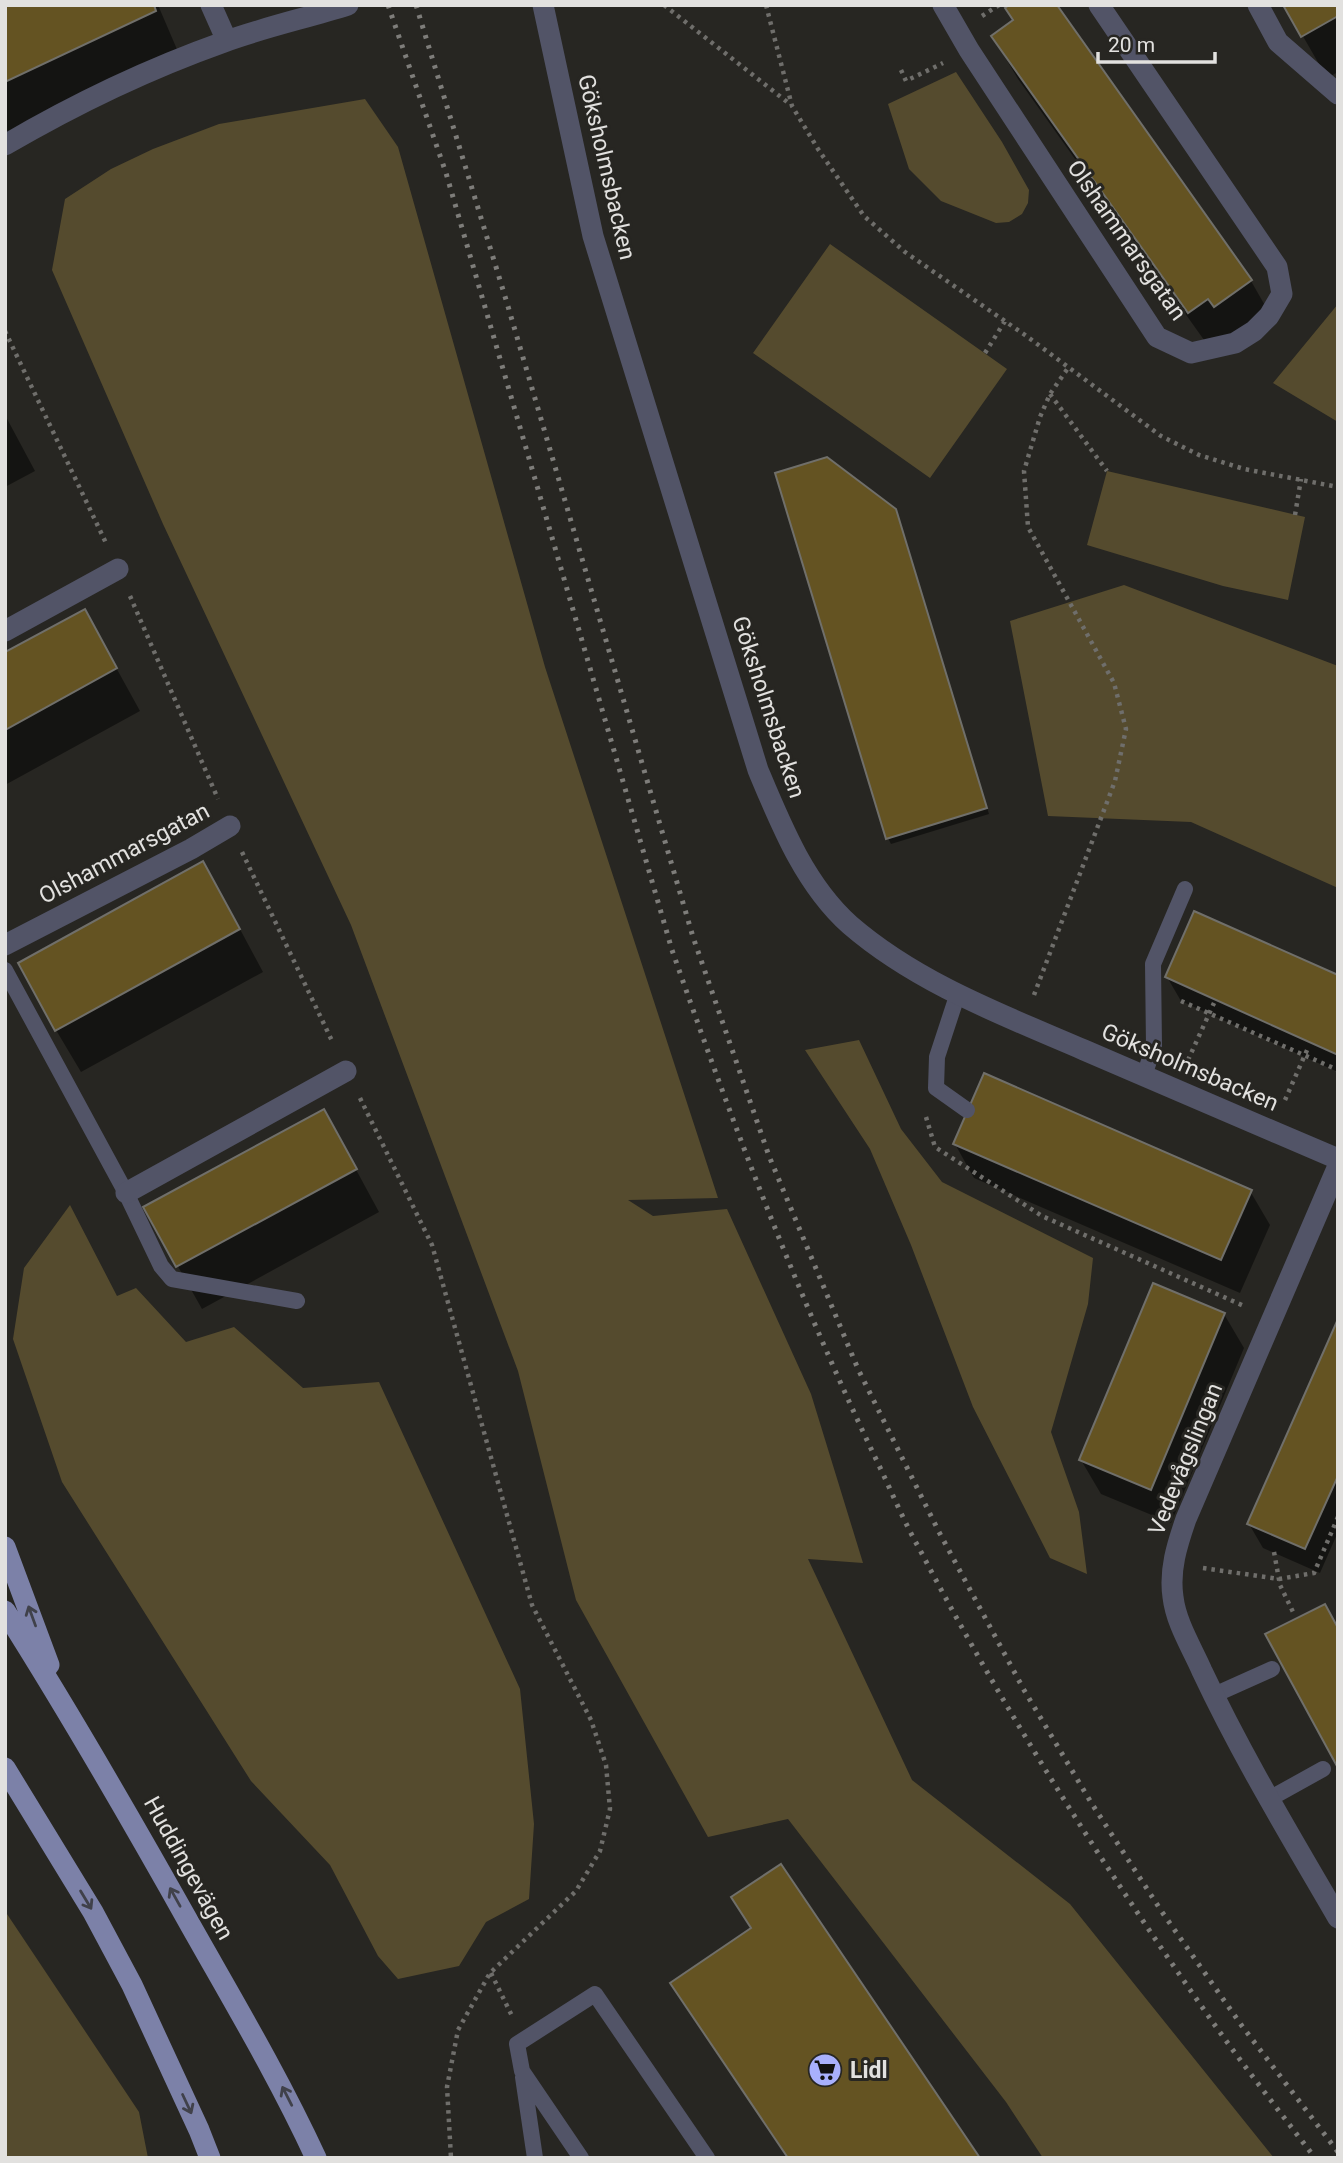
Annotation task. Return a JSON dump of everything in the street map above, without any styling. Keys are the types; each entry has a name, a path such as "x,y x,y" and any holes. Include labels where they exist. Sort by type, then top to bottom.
{"main road":[{"path":"5,1547 63,1703"},
{"name":"Huddingevägen","path":"5,1611 63,1703 286,2093 316,2158"},
{"path":"5,1768 93,1912 132,1985 200,2130 209,2158"},
{"path":"5,1784 51,1842"}],"street":[{"path":"211,5 227,41"},
{"path":"5,145 155,68 227,41 348,5"},
{"name":"Göksholmsbacken","path":"543,5 593,236 758,771 782,828 814,883 849,923 894,958 958,993 1338,1159"},
{"name":"Olshammarsgatan","path":"943,5 969,50 1157,338 1191,353 1235,343 1254,331 1269,316 1282,294 1277,267 1099,5"},
{"path":"1258,5 1278,42 1338,94"},
{"path":"5,631 118,569"},
{"name":"Olshammarsgatan","path":"5,945 230,826"},
{"path":"126,1193 346,1072"},
{"name":"Vedevågslingan","path":"1338,1166 1175,1549 1172,1579 1173,1599 1181,1626 1232,1735 1338,1918"}],"lane":[{"path":"1144,1076 1154,1046 1153,964 1185,889"},
{"path":"5,970 126,1193 161,1266 172,1279 297,1301"},
{"path":"958,993 937,1057 936,1088 967,1110"},
{"path":"1213,1695 1272,1669"},
{"path":"1269,1799 1323,1769"},
{"path":"535,2158 517,2043 595,1994 707,2158"},
{"path":"522,2071 581,2158"}],"path":[{"path":"664,5 792,106"},
{"path":"766,5 792,106 864,216 905,252 1005,321 1161,436 1199,455 1244,470 1338,486"},
{"path":"901,70 906,81 969,50"},
{"path":"985,353 1005,321"},
{"path":"5,331 118,569 230,826 346,1072 432,1245 532,1605 591,1720 606,1765 610,1809 600,1851 576,1891 490,1973 458,2029 447,2087 451,2158"},
{"path":"1034,995 1115,781 1126,729 1114,683 1028,527 1024,471 1040,417 1050,394 1068,368"},
{"path":"1050,394 1107,471"},
{"path":"1296,515 1301,479"},
{"path":"1154,989 1338,1070"},
{"path":"1188,1060 1214,1003"},
{"path":"1285,1100 1308,1048"},
{"path":"923,1108 935,1147 1042,1216 1272,1319"},
{"path":"1202,1568 1279,1579 1314,1573 1338,1517"},
{"path":"1274,1552 1279,1579 1293,1612"},
{"path":"490,1973 524,2039"}],"shaded area":[{"path":"956,72 1002,142 1029,190 1028,203 1022,214 1009,222 996,223 941,201 909,169 888,104"},
{"path":"365,99 398,147 545,667 718,1198 628,1200 653,1216 727,1209 811,1394 863,1563 808,1559 912,1780 1070,1904 1274,2158 1043,2158 1006,2102 788,1819 708,1837 576,1600 518,1371 351,925 163,524 52,270 65,199 111,169 153,149 219,124"},
{"path":"830,244 1007,369 930,478 753,353"},
{"path":"1338,304 1338,422 1273,383"},
{"path":"1107,471 1305,517 1288,600 1223,586 1087,545"},
{"path":"1124,585 1338,666 1338,888 1191,822 1048,816 1010,621"},
{"path":"859,1040 901,1129 942,1182 1093,1258 1088,1304 1051,1432 1079,1512 1087,1574 1050,1558 973,1407 911,1245 870,1149 805,1050"},
{"path":"70,1205 117,1296 136,1288 186,1342 234,1327 303,1388 379,1382 520,1689 534,1824 529,1899 486,1922 459,1966 398,1979 378,1956 330,1865 251,1781 62,1482 13,1339 24,1268"},
{"path":"5,1911 139,2112 148,2158 5,2158"}],"building":[{"path":"5,5 154,5 156,11 5,82"},
{"path":"1009,5 1057,5 1252,280 1214,307 1208,299 1188,313 991,36 1013,20 1005,8"},
{"path":"1283,5 1338,5 1338,16 1301,37"},
{"path":"827,457 896,509 987,808 886,839 775,473"},
{"path":"85,609 117,668 5,730 5,652"},
{"path":"203,861 240,929 55,1031 18,963"},
{"path":"1194,911 1338,975 1338,1055 1165,977"},
{"path":"984,1073 1252,1190 1221,1260 953,1144"},
{"path":"324,1109 357,1169 176,1267 143,1207"},
{"path":"1153,1283 1225,1313 1151,1490 1079,1460"},
{"path":"1338,1319 1338,1476 1305,1549 1247,1524"},
{"path":"1325,1604 1338,1628 1338,1768 1265,1634"},
{"name":"Lidl","path":"781,1864 980,2158 788,2158 670,1983 751,1928 731,1897"}],"railway":[{"path":"388,5 446,173 672,950 742,1142 818,1332 908,1527 1025,1735 1178,1973 1315,2158"},
{"path":"416,5 507,303 693,937 769,1156 858,1369 939,1532 1024,1690 1092,1804 1162,1912 1242,2026 1338,2152"}],"place":[{"name":"Lidl","path":"825,2070"}]}
